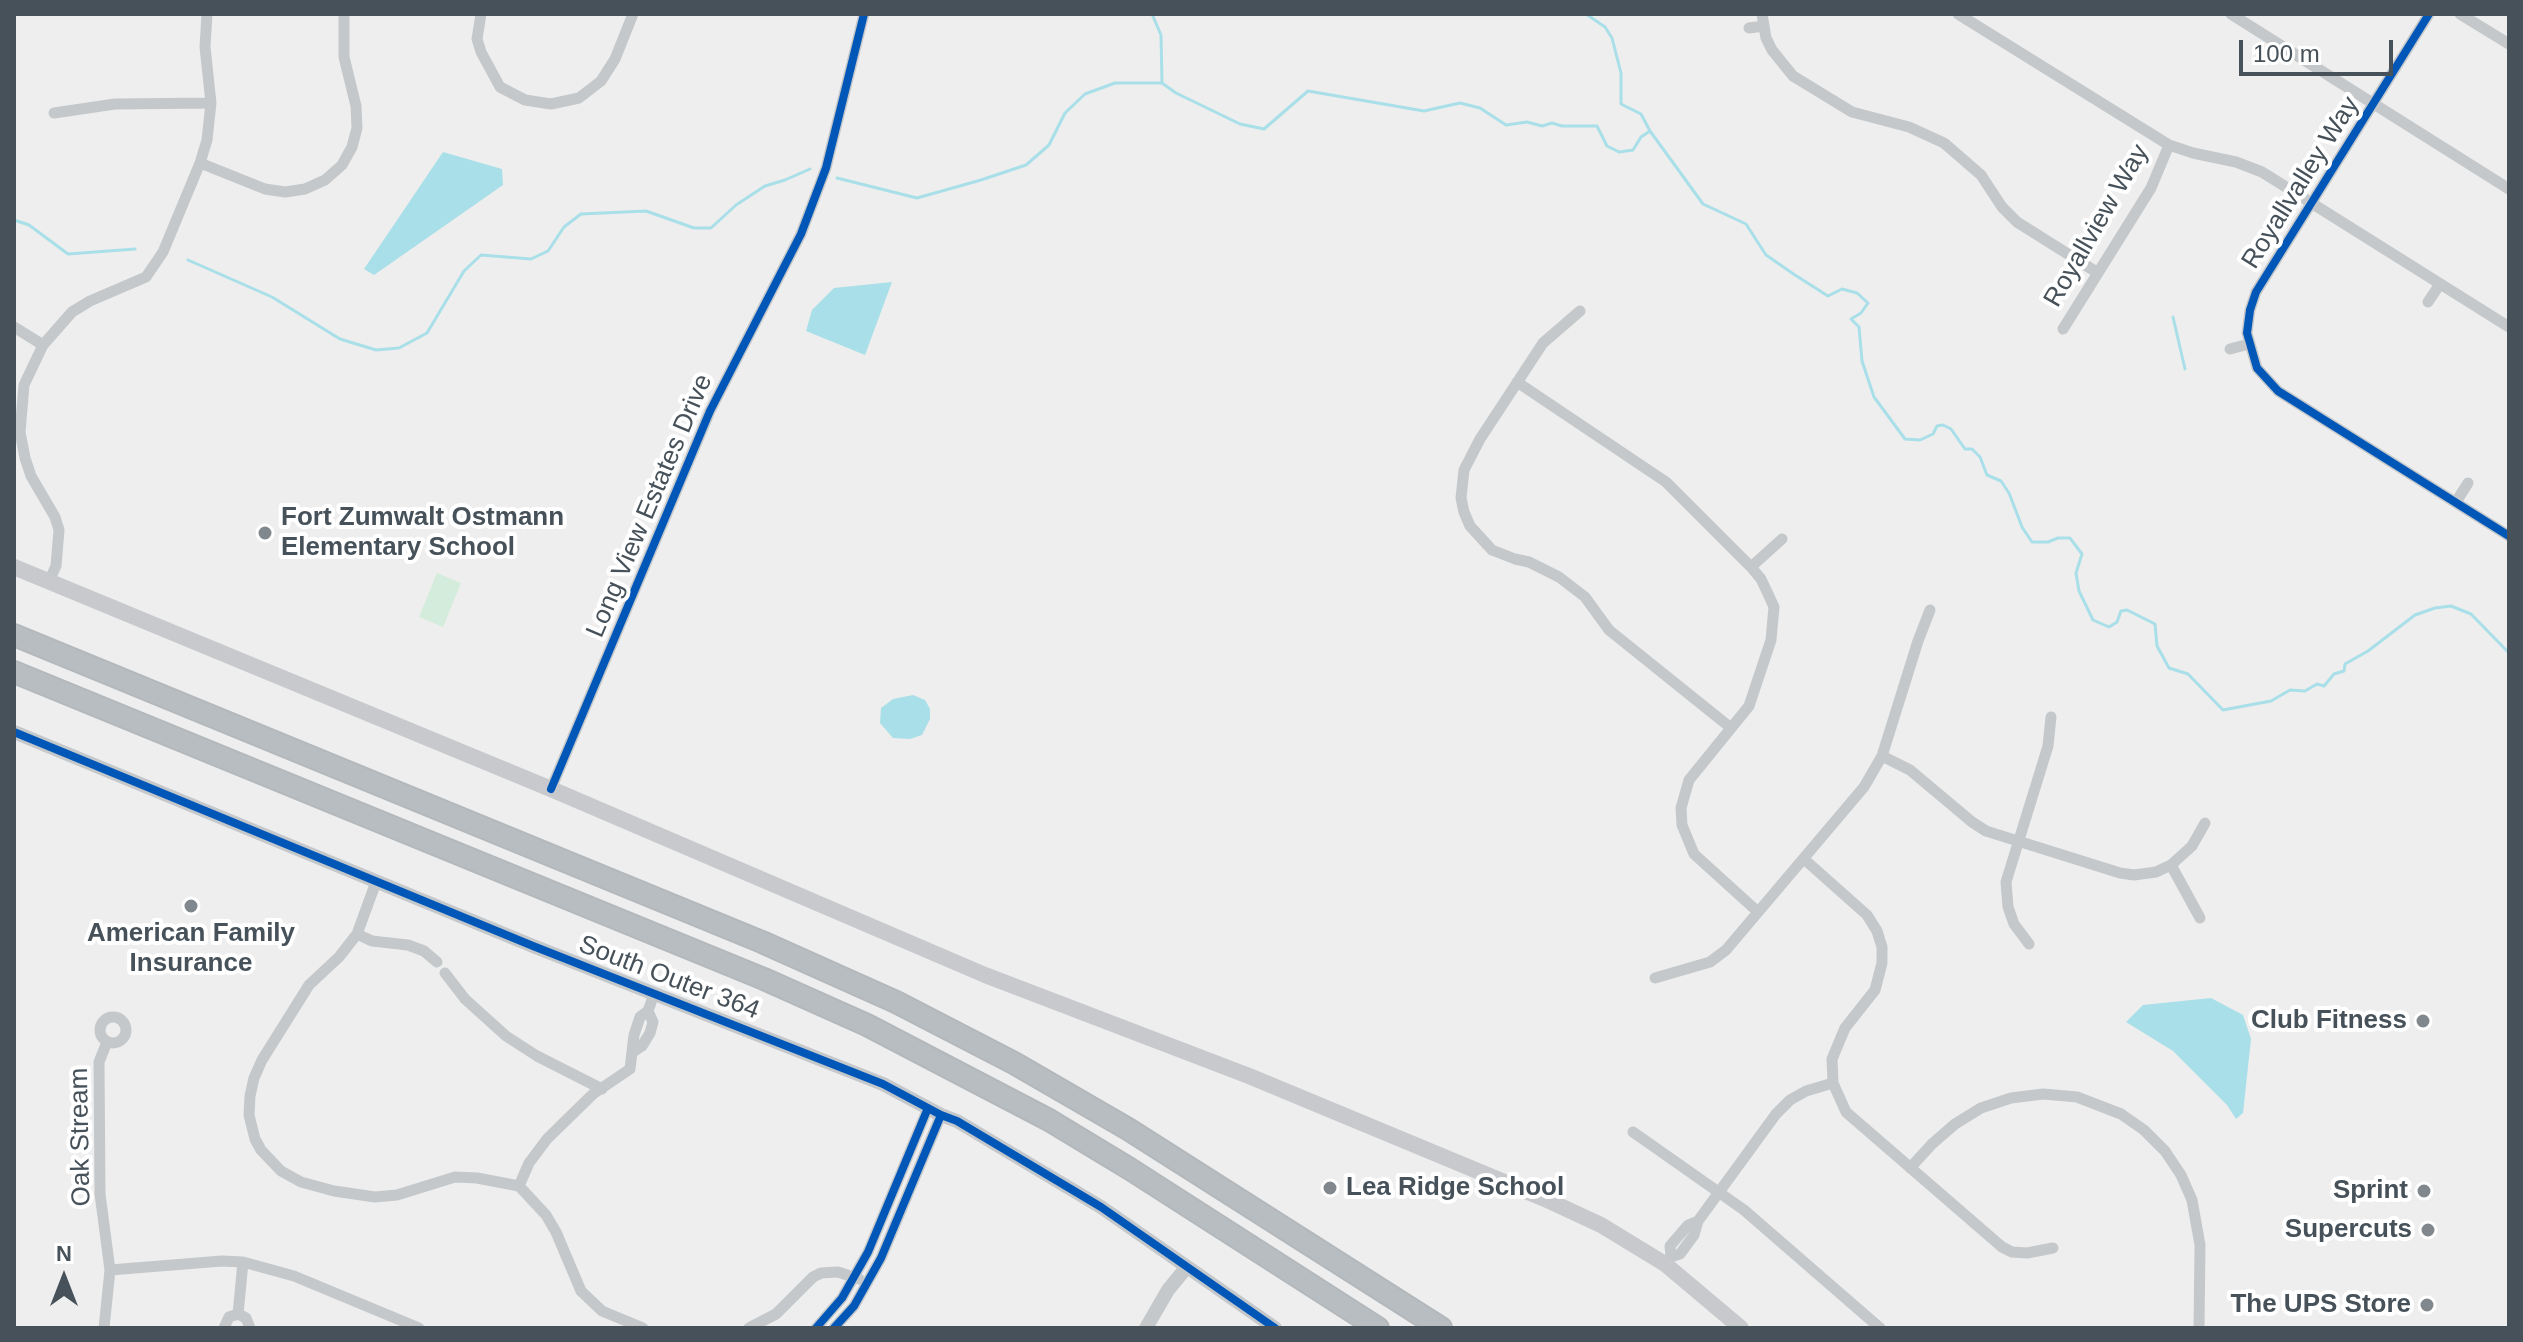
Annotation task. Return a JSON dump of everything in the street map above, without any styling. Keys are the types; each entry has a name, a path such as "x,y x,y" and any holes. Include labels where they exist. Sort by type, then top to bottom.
{"highway":[{"path":"14,635 762,942 896,1002 1014,1063 1128,1129 1441,1328"},
{"path":"14,672 764,979 867,1025 979,1082 1116,1160 1378,1328"}],"main road":[{"path":"14,567 551,789 985,975 1249,1076 1545,1199 1668,1260 1741,1328"}],"street":[{"path":"49,581 56,566 59,530 55,517 31,476 20,432 24,385 43,345 72,312 90,301 138,282 157,265 207,140 211,103 205,47 207,14"},
{"path":"200,163 265,189 285,192 305,189 325,180 342,165 352,147 357,128 356,106 344,57 344,14"},
{"path":"481,14 477,39 500,87 525,100 551,104 579,98 601,81 615,59 633,14"},
{"name":"Long View Estates Drive","path":"551,789 710,411 801,234 826,168 864,14"},
{"path":"1958,14 2169,145 2250,167 2509,327"},
{"path":"2231,14 2509,189"},
{"name":"Royallvalley Way","path":"2429,14 2253,298 2247,323 2249,344 2260,373 2278,391 2509,536"},
{"path":"2460,14 2509,44"},
{"path":"1749,28 1763,20 1772,50 1793,76 1852,112 1909,127 1940,141 1976,170 2002,207 2017,222 2098,273"},
{"path":"54,113 115,104 211,103"},
{"name":"Royallview Way","path":"2063,329 2151,188 2169,145"},
{"path":"2428,302 2440,284"},
{"path":"1580,311 1543,343 1480,439 1464,470 1461,498 1470,526 1492,550 1529,562 1559,577 1589,602 1609,630 1731,728"},
{"path":"14,327 43,345"},
{"path":"2230,349 2249,344"},
{"path":"1517,382 1666,482 1751,567 1761,579 1774,607 1760,677 1749,706 1689,780 1681,808 1682,825 1694,854 1758,912"},
{"path":"2456,502 2468,483"},
{"path":"1751,567 1782,539"},
{"path":"1655,978 1710,962 1726,950 1850,805 1882,756 1930,610"},
{"path":"2029,944 2014,924 2008,907 2006,882 2048,746 2051,717"},
{"name":"South Outer 364","path":"14,732 376,882 883,1084 957,1121 1101,1207 1275,1328"},
{"path":"1882,756 1910,770 1986,831 2134,875 2156,872 2171,865 2192,846 2205,823"},
{"path":"1804,859 1867,915 1882,947 1882,963 1875,990 1845,1028 1832,1059 1833,1083 1846,1112 2002,1247 2012,1252 2027,1253 2053,1248"},
{"path":"2171,865 2200,918"},
{"path":"376,882 357,934 298,999 254,1078 249,1115 261,1150 281,1171 301,1182 375,1197 397,1195 455,1177 519,1186 546,1215 581,1291 602,1311 643,1328"},
{"path":"357,934 372,941 408,945 424,951 437,962"},
{"path":"445,973 465,999 506,1036 537,1056 602,1089"},
{"path":"519,1186 529,1163 547,1139 593,1094 630,1069 633,1052 642,1046 650,1033 653,1022 648,1011 654,994"},
{"name":"Oak Stream","path":"104,1328 110,1270 99,1166 99,1062 107,1042"},
{"path":"1668,1260 1670,1246 1688,1225 1698,1221 1776,1114 1790,1100 1806,1091 1833,1083"},
{"path":"1910,1168 1955,1124 1981,1108 2011,1098 2043,1094 2077,1097 2121,1114 2144,1130 2165,1151 2181,1175 2192,1200 2200,1245 2199,1328"},
{"path":"816,1328 842,1298 868,1252 935,1111"},
{"path":"834,1328 854,1306 881,1258 935,1111"},
{"path":"1633,1132 1719,1191 1880,1328"},
{"path":"238,1314 243,1262"},
{"path":"110,1270 243,1262 294,1276 419,1328"},
{"path":"1146,1328 1168,1290 1186,1268"},
{"path":"749,1328 776,1314 813,1277 821,1273 838,1272 867,1283"},
{"path":"224,1328 229,1317 238,1314 246,1318 250,1328"}],"green space":[{"path":"437,573 461,583 443,627 419,617"}],"water":[{"path":"443,152 502,169 503,185 374,275 364,269"},
{"path":"892,282 865,355 806,331 812,310 834,288"},
{"path":"913,695 925,700 930,709 930,719 922,735 910,739 893,738 880,723 881,708 893,699"},
{"path":"2211,998 2243,1015 2251,1039 2243,1113 2236,1119 2227,1105 2173,1051 2126,1022 2143,1005"}],"waterway":[{"path":"1152,14 1161,35 1162,83"},
{"path":"1586,14 1605,27 1612,38 1621,73 1621,104 1641,114 1703,204 1746,224 1766,255 1828,296 1842,289 1857,293 1868,303 1861,313 1851,319 1859,327 1862,361 1874,397 1905,439 1920,440 1933,434 1937,426 1951,429 1965,449 1972,449 1980,457 1987,475 2001,481 2032,542 2070,538 2082,554 2076,573 2079,591 2093,620 2109,627 2117,622 2121,611 2127,610 2155,624 2157,646 2169,668 2188,674 2223,710 2271,701 2290,690 2305,691 2317,684 2324,686 2334,674 2344,671 2345,664 2368,651 2415,615 2435,608 2451,606 2471,614 2509,653"},
{"path":"837,178 917,198 1026,165 1049,145 1065,113 1085,94 1115,83 1162,83 1240,124 1264,129 1308,91 1424,111 1460,103 1480,108 1506,125 1527,122 1542,126 1552,123 1597,126 1607,146 1619,152 1633,150 1641,137 1650,131"},
{"path":"188,260 272,297 340,339 376,350 399,348 427,333 464,271 481,255 531,259 548,251 564,227 581,214 646,211 694,228 711,228 736,205 765,186 810,169"},
{"path":"14,220 29,225 68,254 135,249"},
{"path":"2173,317 2185,369"}],"cycle path":[{"path":"551,789 710,411 801,234 826,168 864,14"},
{"path":"2429,14 2256,292 2247,333 2257,368 2278,391 2509,536"},
{"path":"14,732 533,946 883,1084 957,1121 1101,1207 1275,1328"},
{"path":"816,1328 842,1298 868,1252 928,1108"},
{"path":"834,1328 854,1306 881,1258 941,1115"}],"place":[{"name":"Fort Zumwalt Ostmann Elementary School","path":"265,533"},
{"name":"American Family Insurance","path":"191,906"},
{"name":"Club Fitness","path":"2423,1021"},
{"name":"Lea Ridge School","path":"1330,1188"},
{"name":"Sprint","path":"2424,1191"},
{"name":"Supercuts","path":"2428,1230"},
{"name":"The UPS Store","path":"2427,1305"}]}
